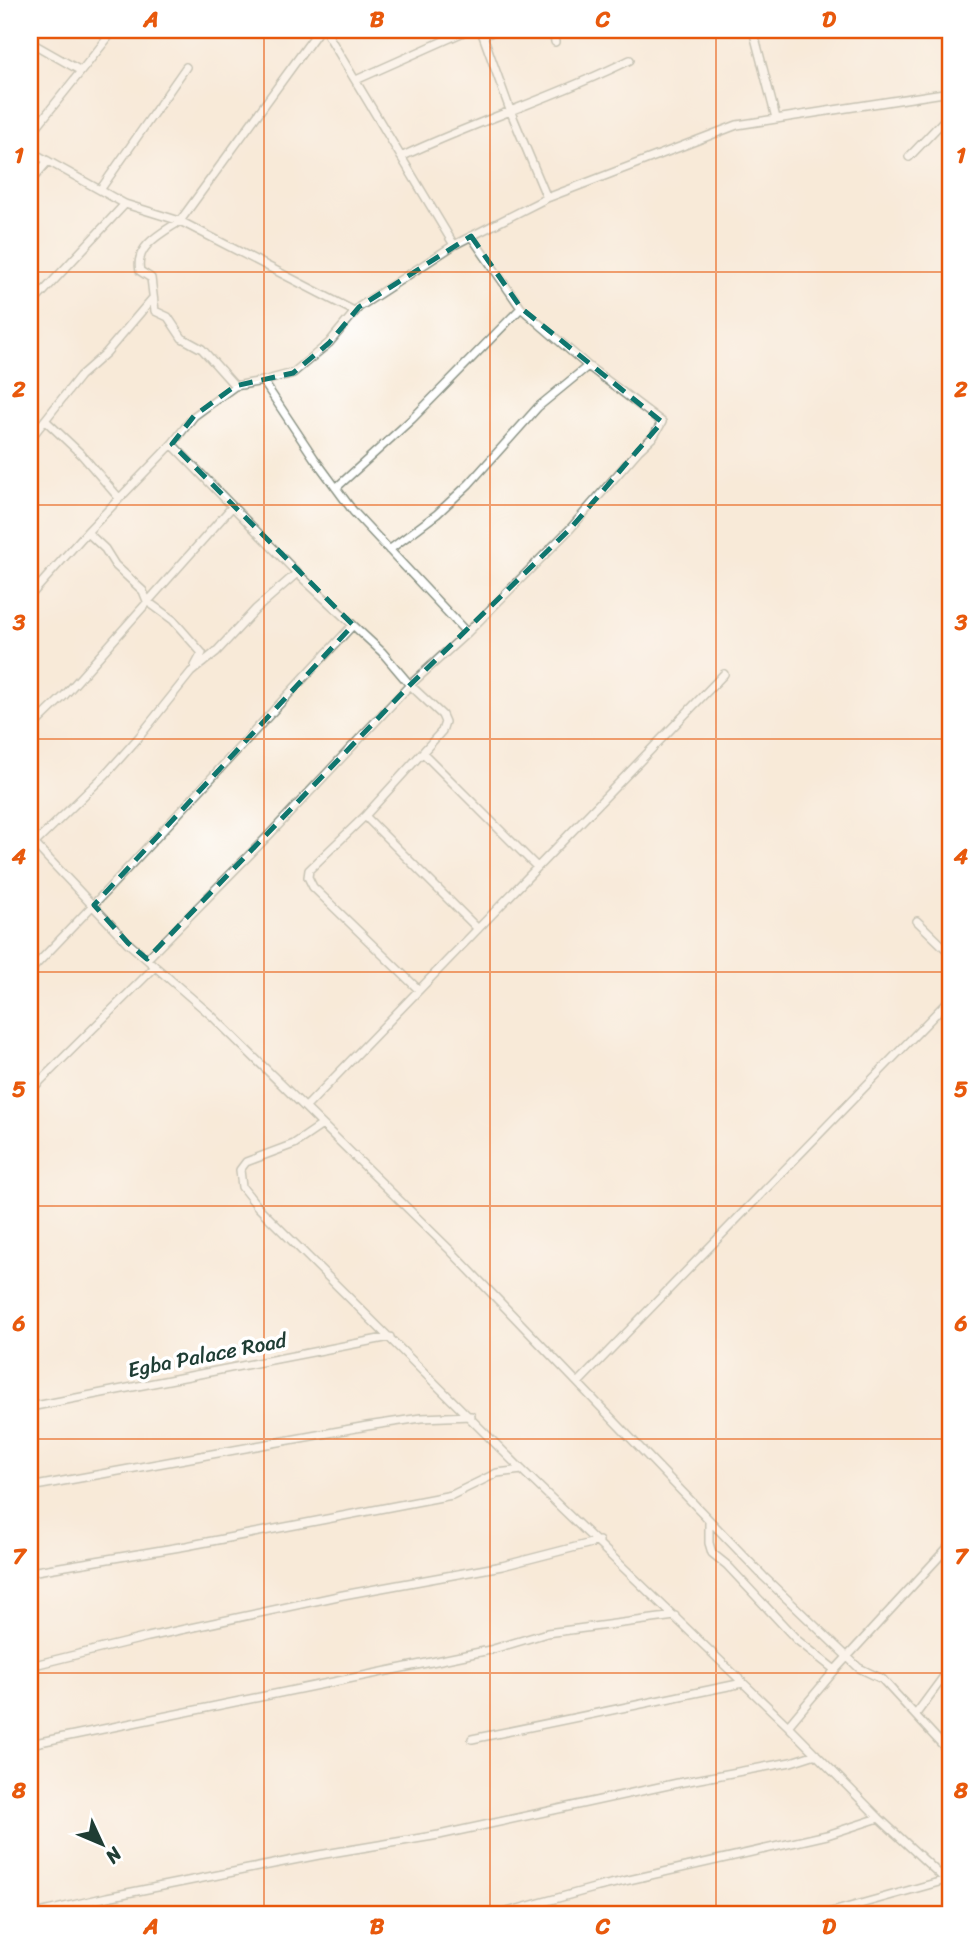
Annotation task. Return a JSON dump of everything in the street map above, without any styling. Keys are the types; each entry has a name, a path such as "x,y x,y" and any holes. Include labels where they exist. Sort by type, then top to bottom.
{"street":[{"path":"30,135 114,30"},
{"path":"235,386 202,349 182,338 168,317 155,311 150,278 139,271 137,261 142,250 153,238 180,221 319,30"},
{"path":"325,30 454,245"},
{"path":"356,80 468,30"},
{"path":"497,30 482,33 510,110 547,198"},
{"path":"553,30 555,43"},
{"path":"753,30 776,118"},
{"path":"30,42 80,71"},
{"path":"401,157 510,110 591,80 631,60"},
{"path":"100,190 186,66"},
{"path":"30,596 172,444 194,416 235,386 293,373 329,343 354,312 454,245 547,198 725,128 827,109 868,107 950,92"},
{"path":"909,157 950,114"},
{"path":"30,151 125,204 180,221 354,312"},
{"path":"30,182 48,161"},
{"path":"30,306 125,204"},
{"path":"147,959 269,835 410,685 467,633 570,529 653,436 662,422 588,366 521,308 471,236"},
{"path":"30,439 80,376 106,353 152,299"},
{"path":"337,488 412,419 521,308"},
{"path":"389,550 437,514 469,484 538,407 588,366"},
{"path":"263,381 353,511 467,633"},
{"path":"45,420 81,454 119,498"},
{"path":"172,444 297,573 382,652 410,685 442,715 445,722 442,731 365,816 309,870 307,877 313,887 419,990"},
{"path":"30,729 64,696 232,507"},
{"path":"88,532 105,549 115,565 143,591 147,601 173,620 202,653 199,661 160,709 115,759"},
{"path":"297,573 256,609 216,652 191,672 106,774 31,844 94,905 128,943 211,1015 306,1107 450,1250 709,1520 847,1658 859,1668 882,1679 950,1753"},
{"path":"30,971 353,625"},
{"path":"306,1107 724,674"},
{"path":"423,753 537,867"},
{"path":"365,816 478,929"},
{"path":"917,920 950,954"},
{"path":"30,1091 155,967"},
{"path":"578,1383 950,999"},
{"path":"322,1125 295,1144 247,1162 240,1170 242,1187 258,1207 471,1416 522,1470 948,1882"},
{"name":"Egba Palace Road","path":"30,1407 390,1337"},
{"path":"30,1487 367,1426 421,1418 471,1416"},
{"path":"30,1572 186,1546 452,1495 497,1473 522,1470"},
{"path":"709,1520 712,1553 727,1565 797,1640 835,1670"},
{"path":"30,1666 148,1637 343,1595 502,1566 598,1541"},
{"path":"788,1726 835,1670 950,1545"},
{"path":"30,1744 490,1650 547,1633 675,1616"},
{"path":"916,1714 950,1668"},
{"path":"472,1739 743,1683"},
{"path":"30,1915 173,1883 439,1835 678,1783 792,1762 816,1754"},
{"path":"496,1915 664,1870 827,1835 879,1818"},
{"path":"821,1915 948,1882"}],"highlighted area":[{"path":"471,236 521,308 662,422 570,529 410,685 147,959 128,943 94,905 353,625 172,444 194,416 235,386 293,373 329,343 359,307"}]}
